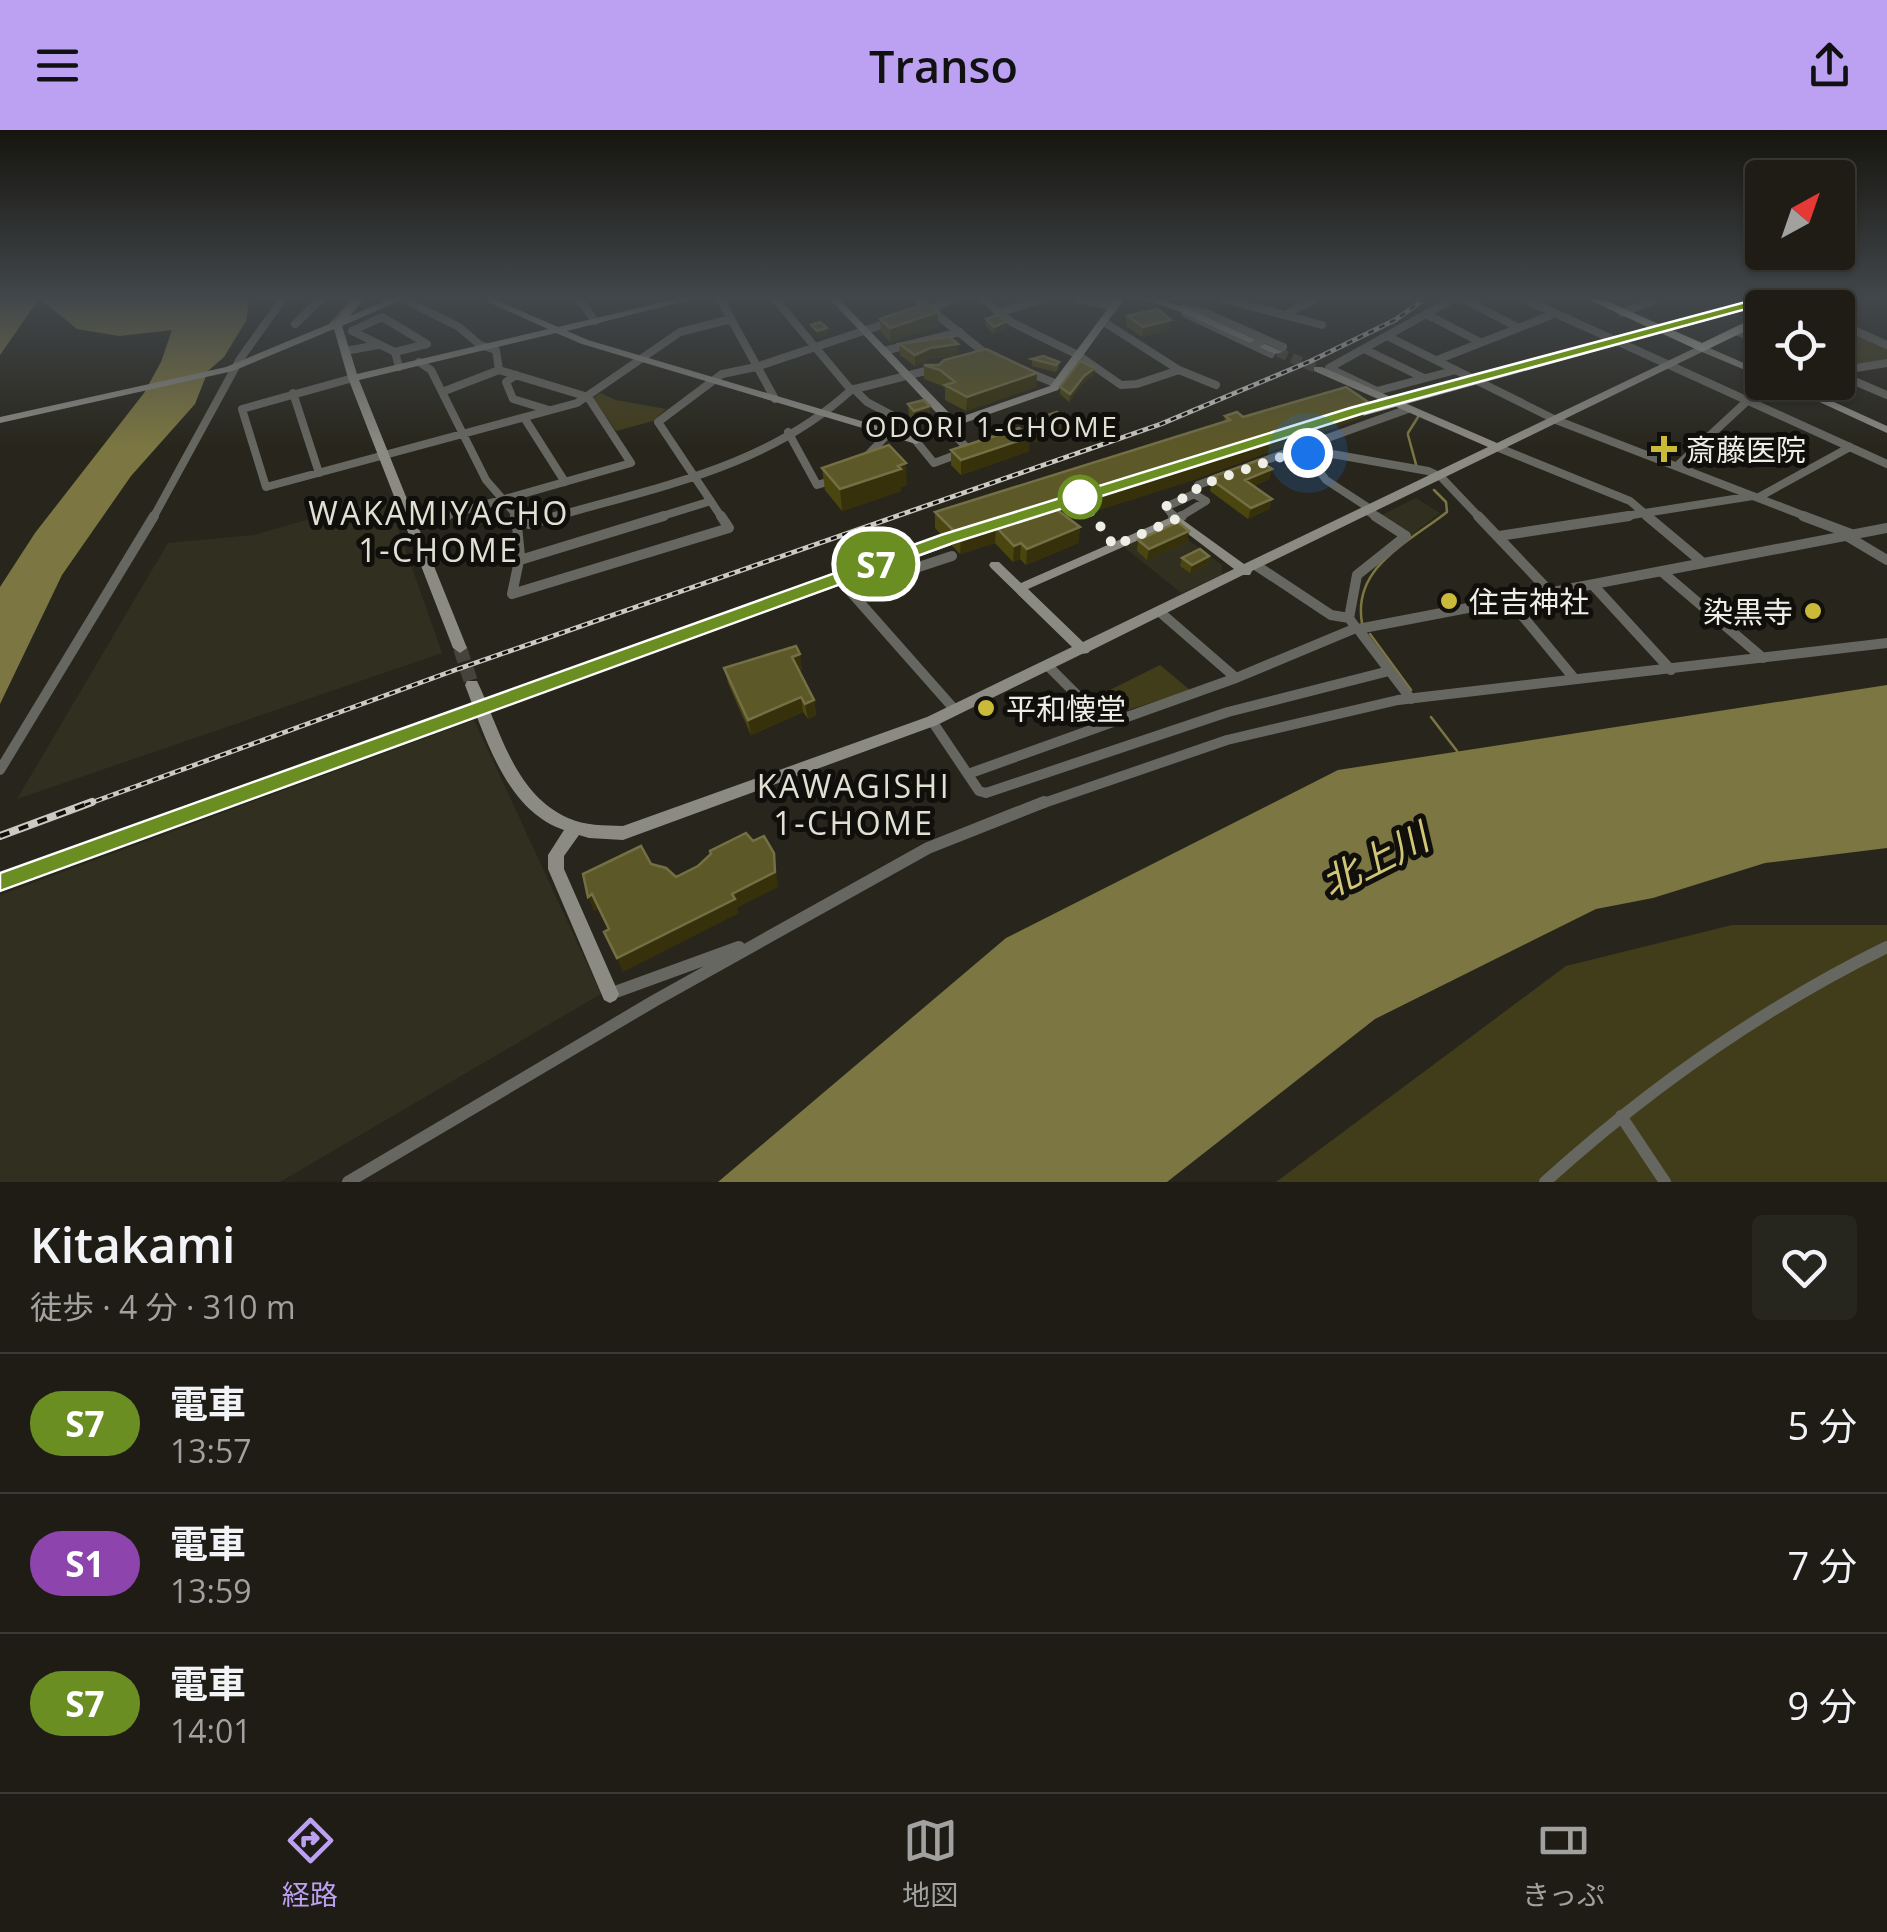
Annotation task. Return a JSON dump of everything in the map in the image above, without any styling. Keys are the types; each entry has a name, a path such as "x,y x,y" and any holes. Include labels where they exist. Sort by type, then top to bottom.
{"street":[{"path":"0,770 156,513 232,367 246,348"},
{"path":"0,420 232,367 279,348"},
{"path":"344,348 460,648"},
{"path":"345,351 360,348"},
{"path":"388,348 395,352 411,348"},
{"path":"478,348 242,409 266,487 464,435 588,397 659,348"},
{"path":"492,348 496,350 499,370"},
{"path":"607,348 916,441 934,462 968,450 880,348"},
{"path":"746,348 775,399"},
{"path":"516,516 519,580 512,594 729,528 658,422 722,374 756,368 814,348"},
{"path":"814,348 867,402 899,419 860,463"},
{"path":"884,352 899,348"},
{"path":"978,348 1002,362"},
{"path":"1065,348 1121,385 1137,384 1179,370"},
{"path":"916,441 949,425 1025,402 1057,384 1083,348"},
{"path":"1145,348 1179,370 1216,385"},
{"path":"1270,348 1277,351"},
{"path":"1270,348 1277,351"},
{"path":"1270,348 1277,351"},
{"path":"1370,348 1329,368 1377,391 1457,370"},
{"path":"1412,348 1556,420 1848,534 1887,560"},
{"path":"1436,360 1465,348"},
{"path":"1627,348 1887,464"},
{"path":"472,685 507,769 530,800 549,817 573,830 597,834 651,826 932,721 1049,668 1702,348"},
{"path":"1702,348 1745,367"},
{"path":"1366,350 1424,378"},
{"path":"395,352 399,367"},
{"path":"968,360 986,355"},
{"path":"419,362 431,370 500,500 529,524 744,461 788,432 825,414 853,389 950,364"},
{"path":"1855,369 1887,363"},
{"path":"1018,369 1057,384"},
{"path":"1318,369 1630,501 1702,562"},
{"path":"414,524 631,463 588,397 499,370 442,392"},
{"path":"516,375 506,382 513,399 551,410"},
{"path":"1855,380 1887,395"},
{"path":"293,393 319,473"},
{"path":"1676,466 1750,400"},
{"path":"1821,400 1887,430"},
{"path":"1304,449 1309,443 1408,409"},
{"path":"524,418 566,482"},
{"path":"788,432 817,485 846,476"},
{"path":"1499,536 1756,497 1850,447"},
{"path":"968,774 1236,678 1356,628 1349,618 1348,592 1357,570 1406,536 1326,480 1304,449"},
{"path":"1349,618 1330,616 1252,569 1176,519 1166,507 1216,478 1304,449 1428,471 1442,477 1552,594"},
{"path":"1020,588 1176,519 1206,501 1194,494"},
{"path":"520,560 711,501"},
{"path":"1411,698 1358,630 1887,528"},
{"path":"952,556 849,590 956,710"},
{"path":"994,565 1083,650"},
{"path":"1661,571 1763,658"},
{"path":"1594,585 1671,670"},
{"path":"1511,602 1574,677"},
{"path":"1161,613 1236,678"},
{"path":"348,1182 759,940 928,848 1032,806 1227,740 1411,698 1887,642"},
{"path":"1049,668 1105,723"},
{"path":"932,721 978,792 986,793 1228,712 1389,671"},
{"path":"573,830 556,855 556,869 610,994 759,940"},
{"path":"1548,1181 1664,1082 1778,1007 1887,947"},
{"path":"1621,1116 1665,1182"}],"shaded area":[{"path":"1855,348 1887,348 1887,361 1855,366"},
{"path":"600,393 616,400 666,409 653,421 616,431 593,398"},
{"path":"387,497 442,653 17,799 168,543 254,535"},
{"path":"1416,498 1440,513 1410,536 1380,516"},
{"path":"1163,530 1178,532 1222,565 1222,575 1181,593 1124,547"},
{"path":"1160,665 1190,690 1107,717 1090,700"},
{"path":"474,720 601,994 280,1182 0,1182 0,895"},
{"path":"1732,925 1887,925 1887,1182 1276,1182 1566,966"}],"water":[{"path":"166,348 229,348 208,371 195,404 131,476 62,575 0,704 0,587 35,533 144,393"},
{"name":"北上川","path":"1887,685 1887,848 1765,863 1653,898 1596,909 1375,1019 1167,1182 718,1182 1006,938 1338,770"}],"building":[{"path":"905,348 930,348 915,355"},
{"path":"986,349 1037,373 967,397 945,385 955,382 940,370 924,365 939,365 944,360"},
{"path":"1043,356 1059,362 1056,365 1032,359"},
{"path":"1080,361 1095,368 1070,394 1060,387"},
{"path":"1346,387 1368,402 1056,509 1080,527 1027,549 1021,543 1014,546 996,527 961,538 935,512 1230,420 1225,416 1237,412 1243,417"},
{"path":"924,400 930,406 914,411 908,404"},
{"path":"1057,412 1066,419 1035,431 1025,423"},
{"path":"1019,428 1030,437 961,460 951,450"},
{"path":"889,445 906,463 898,466 901,469 840,489 822,468"},
{"path":"1259,460 1272,469 1245,480 1272,499 1251,508 1212,480 1217,478 1214,476"},
{"path":"1178,522 1189,531 1149,549 1138,540"},
{"path":"1200,549 1209,556 1192,565 1182,558"},
{"path":"796,646 800,654 792,657 814,700 805,704 801,697 748,720 724,668"},
{"path":"746,833 753,841 764,836 774,853 775,872 732,894 735,899 617,958 604,932 609,929 592,894 588,897 583,874 641,846 651,864 666,868 676,877 698,866 710,851"}],"waterway":[{"path":"1408,433 1418,417"},
{"path":"1408,435 1417,468"},
{"path":"1362,623 1361,603 1374,571 1447,512 1446,502 1434,490"},
{"path":"1370,634 1411,690"},
{"path":"1431,717 1457,751"}],"tunnel":[{"path":"1278,352 1318,369"},
{"path":"460,648 472,685"}],"railway":[{"path":"85,805 455,670 1161,424 1337,348"},
{"path":"1360,414 1599,348"},
{"path":"225,805 950,543"},
{"path":"0,836 92,802"},
{"path":"0,886 231,802"}],"train":[{"name":"S7","path":"0,880 947,539 1356,411 1581,348"}],"place":[{"name":"斎藤医院","path":"1664,449"},
{"name":"住吉神社","path":"1449,601"},
{"name":"染黒寺","path":"1813,611"},
{"name":"平和懐堂","path":"986,708"}],"district":[{"name":"ODORI 1-CHOME","path":"992,426"},
{"name":"WAKAMIYACHO 1-CHOME","path":"439,530"},
{"name":"KAWAGISHI 1-CHOME","path":"854,804"}],"route":[{"path":"1080,497 1114,546 1176,519 1166,507 1168,504 1194,494 1198,486 1304,449 1308,453"}]}
